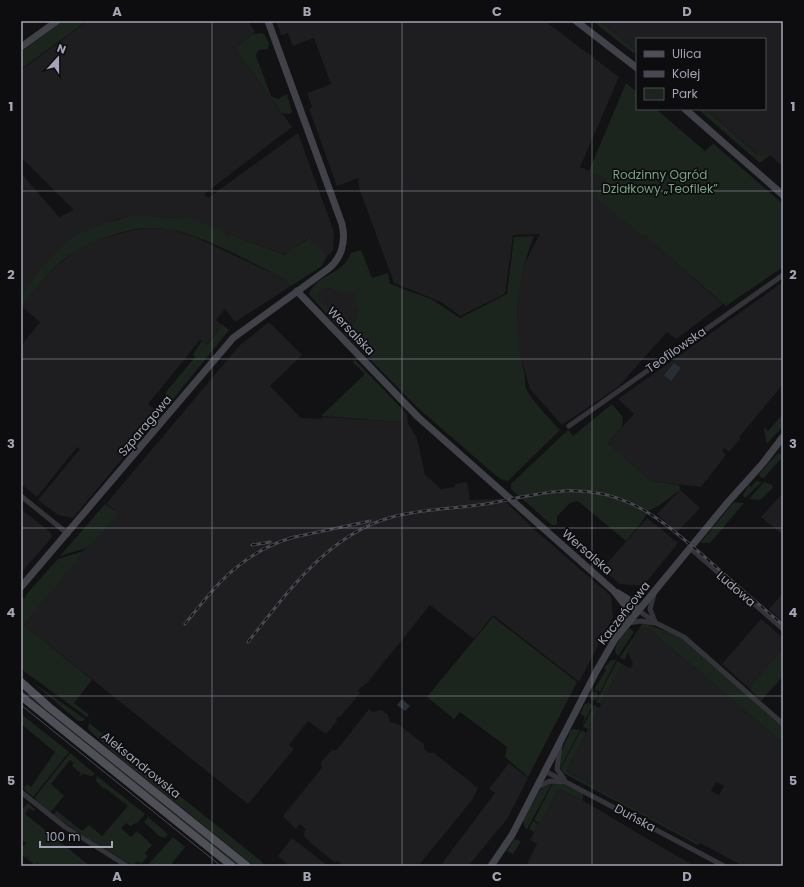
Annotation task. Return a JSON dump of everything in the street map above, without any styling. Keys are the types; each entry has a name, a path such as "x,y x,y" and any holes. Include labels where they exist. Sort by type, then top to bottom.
{"main road":[{"name":"Aleksandrowska","path":"21,682 247,866"},
{"name":"Aleksandrowska","path":"21,696 232,866"}],"street":[{"path":"21,47 57,21"},
{"path":"268,21 342,224 344,234 343,245 336,261 297,291"},
{"path":"576,21 636,67"},
{"path":"686,110 783,195"},
{"name":"Teofilowska","path":"569,426 783,275"},
{"name":"Szparagowa","path":"21,587 68,534 233,338 297,291"},
{"name":"Wersalska","path":"297,291 418,417 614,591 625,605 638,610"},
{"name":"Kaczeńcowa","path":"491,866 506,846 606,653 626,624 723,508 763,463 783,437"},
{"path":"21,496 68,534"},
{"name":"Ludowa","path":"690,548 783,629"},
{"name":"Wersalska","path":"614,591 629,600 638,610 656,623 684,637 783,724"},
{"path":"655,591 650,609 656,623"},
{"path":"625,605 626,624"},
{"name":"Wersalska","path":"626,624 638,621 656,623"},
{"path":"561,742 557,769 561,777 567,782"},
{"name":"Duńska","path":"545,771 724,866"},
{"path":"536,788 550,781 567,782"},
{"path":"21,792 65,827 127,866"}],"shaded area":[{"path":"88,21 248,21 255,32 235,48 292,127 204,194 208,198 298,133 334,233 333,251 327,256 308,238 286,255 229,234 227,238 187,217 167,218 150,216 117,219 81,234 61,247 21,294 21,173 59,217 74,210 21,157 21,70"},
{"path":"276,21 545,21 619,77 580,167 607,178 595,196 642,236 644,235 723,304 676,339 667,332 618,387 562,425 530,389 518,348 518,286 526,261 540,234 513,235 505,294 460,316 441,302 394,283 359,188 358,178 337,186 309,109 312,107 307,93 331,84 314,38 293,46 288,33 281,35"},
{"path":"599,21 783,21 783,167 770,155 759,155 706,110 766,110 766,38 636,38 636,50"},
{"path":"149,228 170,229 195,237 285,279 291,286 235,322 225,309 216,320 222,325 206,345 200,340 148,404 160,413 73,518 58,515 38,500 80,449 77,447 37,497 21,484 21,346 40,322 21,306 53,269 76,250 93,241 129,231"},
{"path":"783,282 783,384 739,437 740,439 729,452 724,448 722,451 726,455 701,487 651,481 608,443 634,414 618,399"},
{"path":"316,288 357,290 362,320 348,334 309,294"},
{"path":"269,322 302,355 270,386 301,418 322,419 322,417 401,422 402,409 407,414 408,424 417,438 425,475 441,489 455,487 455,484 467,482 470,500 502,499 503,503 506,502 536,531 611,596 613,617 579,682 493,615 474,639 430,605 368,682 362,686 358,691 360,693 341,716 336,718 337,721 326,734 308,721 289,745 294,749 248,804 24,625 85,549 94,540 115,510 106,504 239,346"},
{"path":"674,363 681,368 671,381 664,375"},
{"path":"680,490 700,508 677,532 657,514"},
{"path":"783,493 783,535 761,517"},
{"path":"21,509 51,533 52,537 21,573"},
{"path":"647,518 678,543 643,586 620,584 602,569"},
{"path":"783,593 783,622 769,609"},
{"path":"761,619 783,638 783,648 749,688 722,664"},
{"path":"648,628 783,743 783,866 743,866 566,771 622,664 630,668 632,666 633,664 628,652 640,629","holes":["716,782 724,786 719,795 711,791"]},
{"path":"402,699 410,706 405,711 397,705"},
{"path":"369,709 373,712 381,710 388,715 390,722 398,724 424,744 424,749 429,753 434,753 478,788 472,800 418,866 340,866 341,863 338,861 334,862 305,838 304,833 306,829 300,824 296,829 283,816 322,768 321,762 332,750 337,750"},
{"path":"509,763 528,778 507,819 468,866 440,866 495,793 489,789"},
{"path":"563,790 607,814 694,866 526,866 537,844 530,840 557,791"},
{"path":"292,838 328,866 290,866 278,856"}],"green space":[{"path":"63,21 87,21 21,69 21,52"},
{"path":"593,21 599,21 636,50 633,53"},
{"path":"253,34 264,34 269,43 268,49 258,50 256,56 271,96 278,99 287,94 292,112 289,114 282,113 235,48"},
{"name":"Rodzinny Ogród Działkowy „Teofilek”","path":"626,83 636,91 636,110 657,110 705,151 713,144 715,145 783,204 783,267 726,306 644,235 642,236 594,196 607,179 589,171"},
{"path":"706,110 758,155 770,155 760,163 700,111"},
{"path":"134,216 167,218 187,217 218,229 227,238 229,234 285,255 309,238 327,256 322,266 291,286 285,279 236,254 200,239 165,229 134,229 102,238 73,253 53,269 21,306 21,294 50,258 68,241 95,227"},
{"path":"534,236 523,270 520,286 517,320 520,354 529,394 560,430 508,481 501,479 494,474 418,408 344,333 349,328 352,328 351,326 359,316 359,310 355,304 357,300 355,291 352,291 350,294 345,290 343,293 333,289 322,289 317,293 318,298 342,324 343,326 340,329 309,294 311,289 319,281 343,265 351,253 361,250 372,278 388,273 390,284 431,299 460,318 507,294 514,237"},
{"path":"219,322 229,330 170,403 165,399 166,392 195,357 193,354 202,341 207,345 222,325"},
{"path":"355,360 402,409 401,422 321,416 365,374 353,362"},
{"path":"612,404 623,417 622,427 608,443 651,481 679,485 680,490 660,505 648,511 644,519 626,541 578,501 570,503 557,516 557,525 552,525 511,489 511,484 568,430 573,436"},
{"path":"783,414 783,426 767,444 764,429 765,428 768,431"},
{"path":"778,453 783,456 764,478 760,477 759,474"},
{"path":"756,481 762,482 745,498 743,495 749,485 751,487"},
{"path":"764,482 772,485 773,488 760,500 749,499"},
{"path":"734,502 744,503 710,543 700,543"},
{"path":"105,504 118,513 99,536 86,548 60,556"},
{"path":"84,551 24,625 92,680 74,703 89,715 87,717 21,669 21,600 26,597 25,596 58,559"},
{"path":"493,617 577,682 528,777 505,757 507,747 460,712 454,719 427,697"},
{"path":"643,623 682,637 783,727 783,743 648,628 640,629 624,660 620,657"},
{"path":"629,628 634,632 618,656 616,652 616,645"},
{"path":"783,648 783,676 761,701 749,688"},
{"path":"611,660 616,660 600,692 594,689 606,670 604,668"},
{"path":"617,661 622,664 601,704 596,702"},
{"path":"32,682 85,719 83,721 78,721"},
{"path":"21,689 241,866 238,866 21,691"},
{"path":"592,692 596,692 598,696 596,700 592,700 590,698 590,694"},
{"path":"589,703 593,705 582,726 585,717 580,713 585,704"},
{"path":"594,705 599,708 588,729 583,727"},
{"path":"21,714 69,752 33,797 24,789 27,784 31,787 55,752 21,724"},
{"path":"89,723 261,861 265,866 254,866 115,754 88,729"},
{"path":"571,730 580,730 559,770 562,749"},
{"path":"581,730 586,733 566,771 700,843 698,845 563,773 561,768"},
{"path":"70,753 95,774 91,776 83,774 78,777 81,773 72,766 74,763 70,760 51,784 64,796 50,813 36,800 35,797"},
{"path":"97,776 145,814 138,822 130,826 126,823 121,828 131,837 137,831 152,845 145,853 148,856 141,864 138,861 135,864 136,866 133,866 53,815 57,811 82,831 89,825 102,836 128,806 105,788 104,789 96,781"},
{"path":"552,783 527,829 523,821 541,788"},
{"path":"553,783 565,785 583,793 583,801 563,790 557,791 540,823 534,820"},
{"path":"28,803 35,809 33,811 29,808 25,814 90,866 36,866 38,862 35,865 27,859 29,855 26,858 21,854 21,807 23,808","holes":["23,841 26,843 24,846 21,843"]},
{"path":"148,817 168,834 165,838 159,836 144,822"},
{"path":"533,821 539,824 534,832 529,829"},
{"path":"173,837 185,847 172,863 174,865 147,866"},
{"path":"514,839 521,841 513,854 507,851"}],"tram line":[{"path":"21,705 221,866"}],"railway":[{"path":"248,642 294,585 328,551 369,525 404,514 480,505 562,491 579,491 614,497 632,504 652,515 680,536 783,625"},
{"path":"290,538 370,521"},
{"path":"185,624 208,596 232,571 260,551 276,543 294,537"},
{"path":"252,545 270,542"}]}
